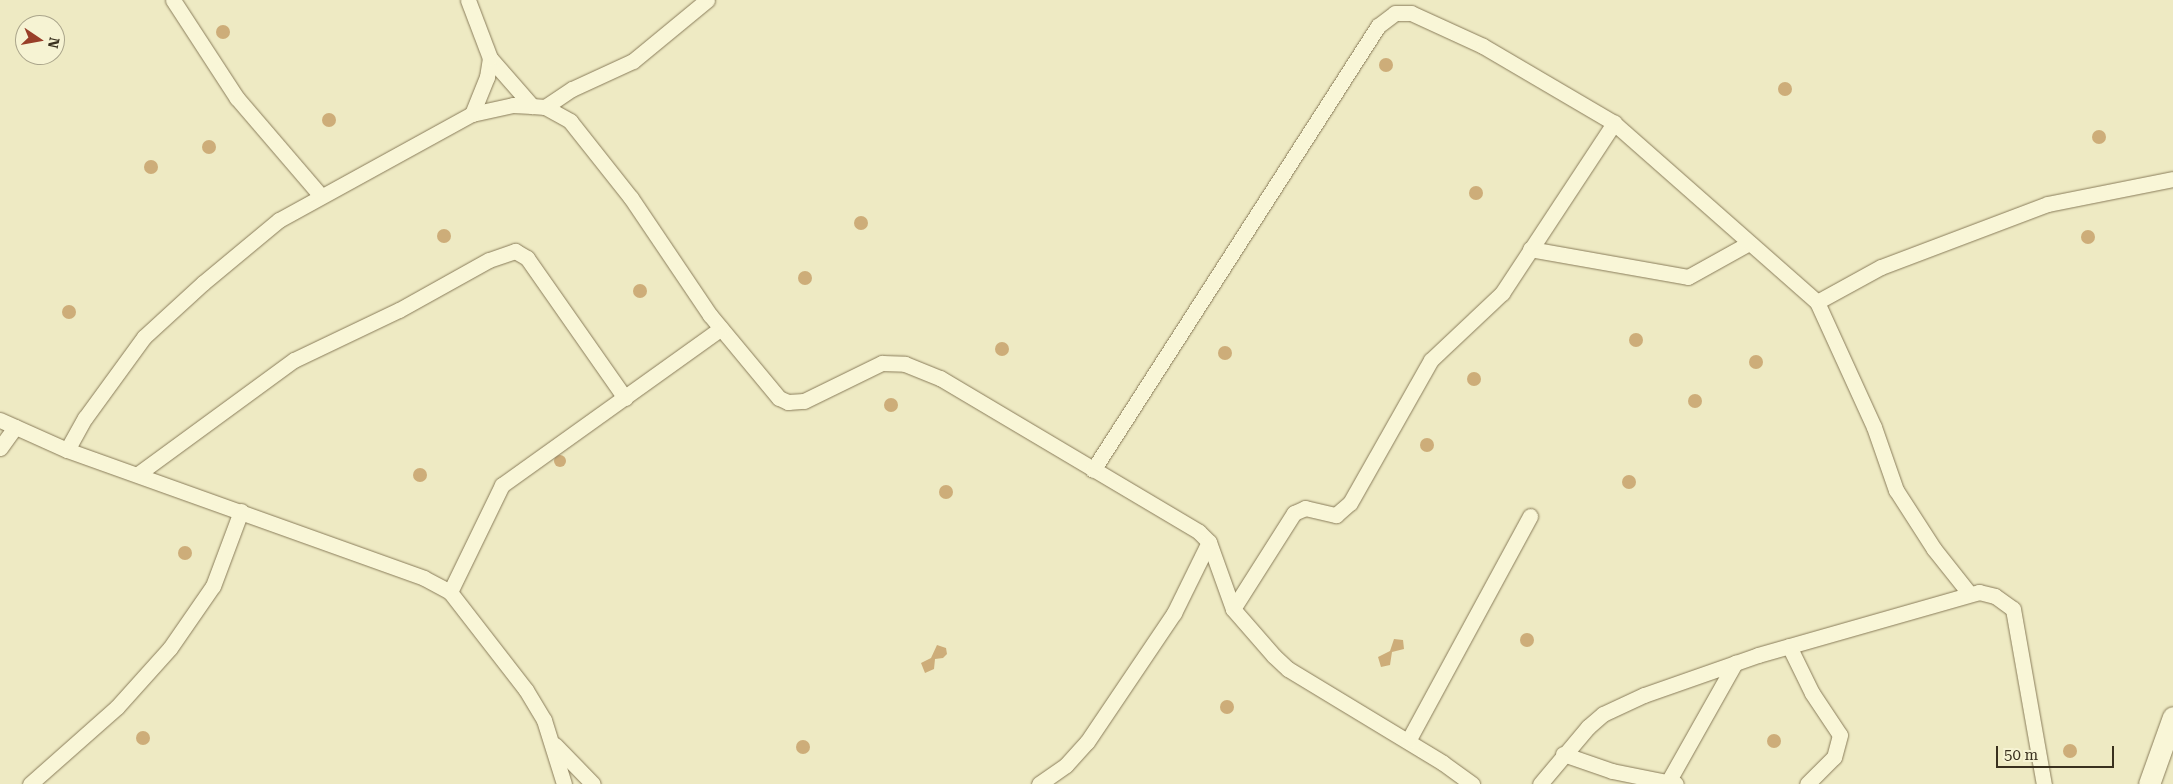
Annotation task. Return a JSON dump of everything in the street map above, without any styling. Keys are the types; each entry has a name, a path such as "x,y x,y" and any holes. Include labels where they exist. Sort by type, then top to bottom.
{"street":[{"path":"173,0 237,98 320,195"},
{"path":"468,0 490,58 538,106 570,121 632,198 720,328 770,389 788,402 804,401 882,362 905,364 940,378 1199,532 1209,542 1233,609 1288,669 1408,741 1472,784"},
{"path":"67,450 85,418 144,336 172,308 279,220 320,195 356,180 472,114 513,105 538,106 633,60 706,0"},
{"path":"1093,470 1387,17 1402,12 1429,21 1483,46 1614,122 1817,302 1867,410 1896,490 1934,549 1969,593"},
{"path":"472,114 487,76 490,58"},
{"path":"1233,609 1294,513 1305,508 1336,515 1350,503 1431,360 1441,348 1490,307 1614,122"},
{"path":"1817,302 1881,267 2048,204 2173,179"},
{"path":"1530,249 1688,276 1749,242"},
{"path":"138,474 294,360 399,310 489,260 515,251 527,258 625,398"},
{"path":"450,592 502,485 720,328"},
{"path":"0,420 67,450 424,578 450,592 526,690 544,720 554,744 564,784"},
{"path":"0,448 15,428"},
{"path":"30,784 117,707 170,648 213,586 241,511"},
{"path":"1408,741 1530,516"},
{"path":"1039,784 1066,765 1087,742 1174,613 1209,542"},
{"path":"1540,784 1563,754 1604,714 1644,695 1788,646 1969,593 1995,596 2013,609 2044,784"},
{"path":"1788,646 1812,694 1840,735 1834,757 1807,784"},
{"path":"1563,754 1612,771 1672,783 1735,663"},
{"path":"2150,784 2173,717"},
{"path":"554,744 593,784"}],"building":[{"path":"223,25 228,27 230,32 228,37 223,39 218,37 216,32 218,27"},
{"path":"1386,58 1391,60 1393,65 1391,70 1386,72 1381,70 1379,65 1381,60"},
{"path":"1785,82 1790,84 1792,89 1790,94 1785,96 1780,94 1778,89 1780,84"},
{"path":"329,113 334,115 336,120 334,125 329,127 324,125 322,120 324,115"},
{"path":"2099,130 2104,132 2106,137 2104,142 2099,144 2094,142 2092,137 2094,132"},
{"path":"209,140 214,142 216,147 214,152 209,154 204,152 202,147 204,142"},
{"path":"151,160 156,162 158,167 156,172 151,174 146,172 144,167 146,162"},
{"path":"1476,186 1481,188 1483,193 1481,198 1476,200 1471,198 1469,193 1471,188"},
{"path":"861,216 866,218 868,223 866,228 861,230 856,228 854,223 856,218"},
{"path":"444,229 449,231 451,236 449,241 444,243 439,241 437,236 439,231"},
{"path":"2088,230 2093,232 2095,237 2093,242 2088,244 2083,242 2081,237 2083,232"},
{"path":"805,271 810,273 812,278 810,283 805,285 800,283 798,278 800,273"},
{"path":"640,284 645,286 647,291 645,296 640,298 635,296 633,291 635,286"},
{"path":"69,305 74,307 76,312 74,317 69,319 64,317 62,312 64,307"},
{"path":"1636,333 1641,335 1643,340 1641,345 1636,347 1631,345 1629,340 1631,335"},
{"path":"1002,342 1007,344 1009,349 1007,354 1002,356 997,354 995,349 997,344"},
{"path":"1225,346 1230,348 1232,353 1230,358 1225,360 1220,358 1218,353 1220,348"},
{"path":"1756,355 1761,357 1763,362 1761,367 1756,369 1751,367 1749,362 1751,357"},
{"path":"1474,372 1479,374 1481,379 1479,384 1474,386 1469,384 1467,379 1469,374"},
{"path":"1695,394 1700,396 1702,401 1700,406 1695,408 1690,406 1688,401 1690,396"},
{"path":"891,398 896,400 898,405 896,410 891,412 886,410 884,405 886,400"},
{"path":"1427,438 1432,440 1434,445 1432,450 1427,452 1422,450 1420,445 1422,440"},
{"path":"558,455 562,455 566,461 562,467 558,467 554,463 554,459"},
{"path":"420,468 425,470 427,475 425,480 420,482 415,480 413,475 415,470"},
{"path":"1629,475 1634,477 1636,482 1634,487 1629,489 1624,487 1622,482 1624,477"},
{"path":"946,485 951,487 953,492 951,497 946,499 941,497 939,492 941,487"},
{"path":"185,546 190,548 192,553 190,558 185,560 180,558 178,553 180,548"},
{"path":"1527,633 1532,635 1534,640 1532,645 1527,647 1522,645 1520,640 1522,635"},
{"path":"1394,639 1403,640 1404,649 1392,652 1390,665 1381,667 1378,657 1390,651"},
{"path":"937,645 946,648 947,654 943,658 935,659 934,669 925,673 921,663 931,658"},
{"path":"1227,700 1232,702 1234,707 1232,712 1227,714 1222,712 1220,707 1222,702"},
{"path":"143,731 148,733 150,738 148,743 143,745 138,743 136,738 138,733"},
{"path":"1774,734 1779,736 1781,741 1779,746 1774,748 1769,746 1767,741 1769,736"},
{"path":"803,740 808,742 810,747 808,752 803,754 798,752 796,747 798,742"},
{"path":"2070,744 2075,746 2077,751 2075,756 2070,758 2065,756 2063,751 2065,746"}]}
